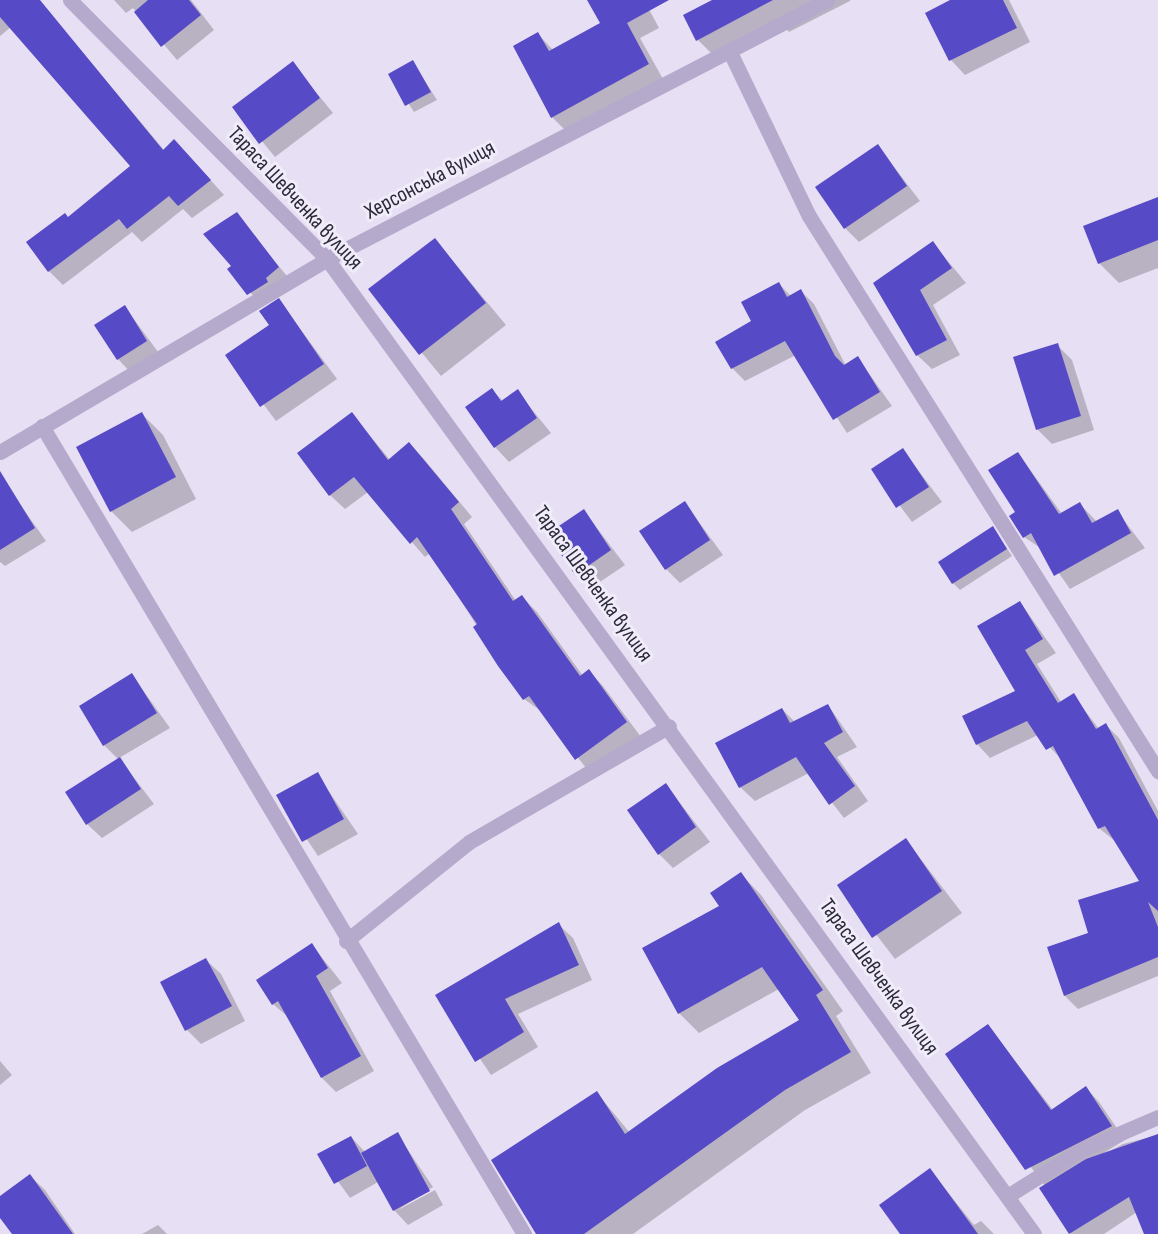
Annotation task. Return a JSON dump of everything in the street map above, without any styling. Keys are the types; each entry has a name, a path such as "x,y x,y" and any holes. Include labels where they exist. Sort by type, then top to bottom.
{"street":[{"name":"Тараса Шевченка вулиця","path":"70,0 327,259 669,726 1009,1195 1034,1234"},
{"name":"Херсонська вулиця","path":"0,452 327,259 827,0"},
{"path":"729,50 809,216 1158,771"},
{"path":"42,426 346,941 524,1234"},
{"path":"346,941 469,842 669,726"},
{"path":"1009,1195 1081,1150 1158,1117"}],"building":[{"path":"0,0 40,0 163,150 174,139 211,180 178,206 169,196 127,229 119,219 48,272 26,242 65,213 68,217 130,166 0,17"},
{"path":"148,0 189,0 201,15 161,47 134,12"},
{"path":"587,0 669,0 627,23 649,64 551,118 513,46 538,32 549,51 600,23"},
{"path":"712,0 773,0 696,41 683,15"},
{"path":"950,0 1003,0 1017,28 949,61 925,13"},
{"path":"413,60 431,92 405,106 388,74"},
{"path":"293,61 320,98 259,144 232,107"},
{"path":"878,144 907,186 844,229 815,187"},
{"path":"1158,197 1158,240 1098,264 1083,226"},
{"path":"237,212 279,267 266,278 268,282 247,295 227,269 231,266 203,234"},
{"path":"435,238 486,303 419,355 368,289"},
{"path":"933,241 952,268 920,290 947,340 916,356 873,283"},
{"path":"779,282 787,297 801,289 835,356 844,365 858,356 880,392 833,420 785,341 731,369 715,342 751,321 741,302"},
{"path":"279,298 324,364 260,407 225,355 269,325 259,311"},
{"path":"125,305 147,341 117,360 94,325"},
{"path":"1058,343 1081,416 1036,430 1013,357"},
{"path":"492,388 501,401 518,389 537,418 494,448 465,407"},
{"path":"142,412 176,477 110,512 76,447"},
{"path":"352,412 388,460 409,442 459,502 451,509 513,601 522,595 580,676 589,669 627,722 575,760 529,696 523,700 498,666 473,627 477,624 417,537 410,544 354,477 329,496 297,453"},
{"path":"903,448 929,487 896,508 871,469"},
{"path":"1018,452 1059,514 1080,502 1092,523 1118,509 1131,533 1054,576 1031,533 1023,538 1009,516 1015,512 988,470"},
{"path":"0,471 35,528 0,550"},
{"path":"685,501 710,540 665,570 639,531"},
{"path":"584,509 611,550 575,575 547,534"},
{"path":"993,526 1007,549 952,584 938,562"},
{"path":"1020,601 1043,639 1025,650 1058,703 1074,693 1096,729 1106,723 1158,820 1158,911 1148,902 1158,927 1158,957 1064,996 1047,947 1088,933 1078,900 1139,881 1105,826 1098,829 1053,746 1046,750 1027,721 976,745 962,716 1015,691 977,626"},
{"path":"132,673 157,713 103,746 79,706"},
{"path":"828,704 843,732 824,743 855,786 829,805 796,757 739,788 715,743 782,708 790,723"},
{"path":"120,757 141,789 86,825 65,792"},
{"path":"318,772 344,819 302,842 276,795"},
{"path":"666,783 696,827 658,855 627,810"},
{"path":"906,838 942,891 872,938 837,885"},
{"path":"741,872 823,990 816,995 851,1052 785,1090 584,1234 536,1234 491,1160 597,1091 625,1134 717,1068 799,1020 762,967 678,1014 642,948 719,906 710,893"},
{"path":"559,922 579,965 505,999 524,1032 475,1062 435,995"},
{"path":"312,943 328,968 316,976 361,1056 321,1078 278,1001 272,1005 256,980"},
{"path":"206,958 232,1006 185,1031 160,982"},
{"path":"988,1024 1051,1110 1086,1086 1112,1126 1025,1170 945,1054"},
{"path":"398,1132 430,1191 393,1211 361,1153"},
{"path":"1158,1134 1158,1234 1144,1234 1129,1197 1069,1234 1039,1188 1086,1159"},
{"path":"351,1136 367,1166 334,1184 317,1154"},
{"path":"930,1168 978,1234 900,1234 879,1205"},
{"path":"30,1174 73,1234 12,1234 0,1218 0,1196"}]}
